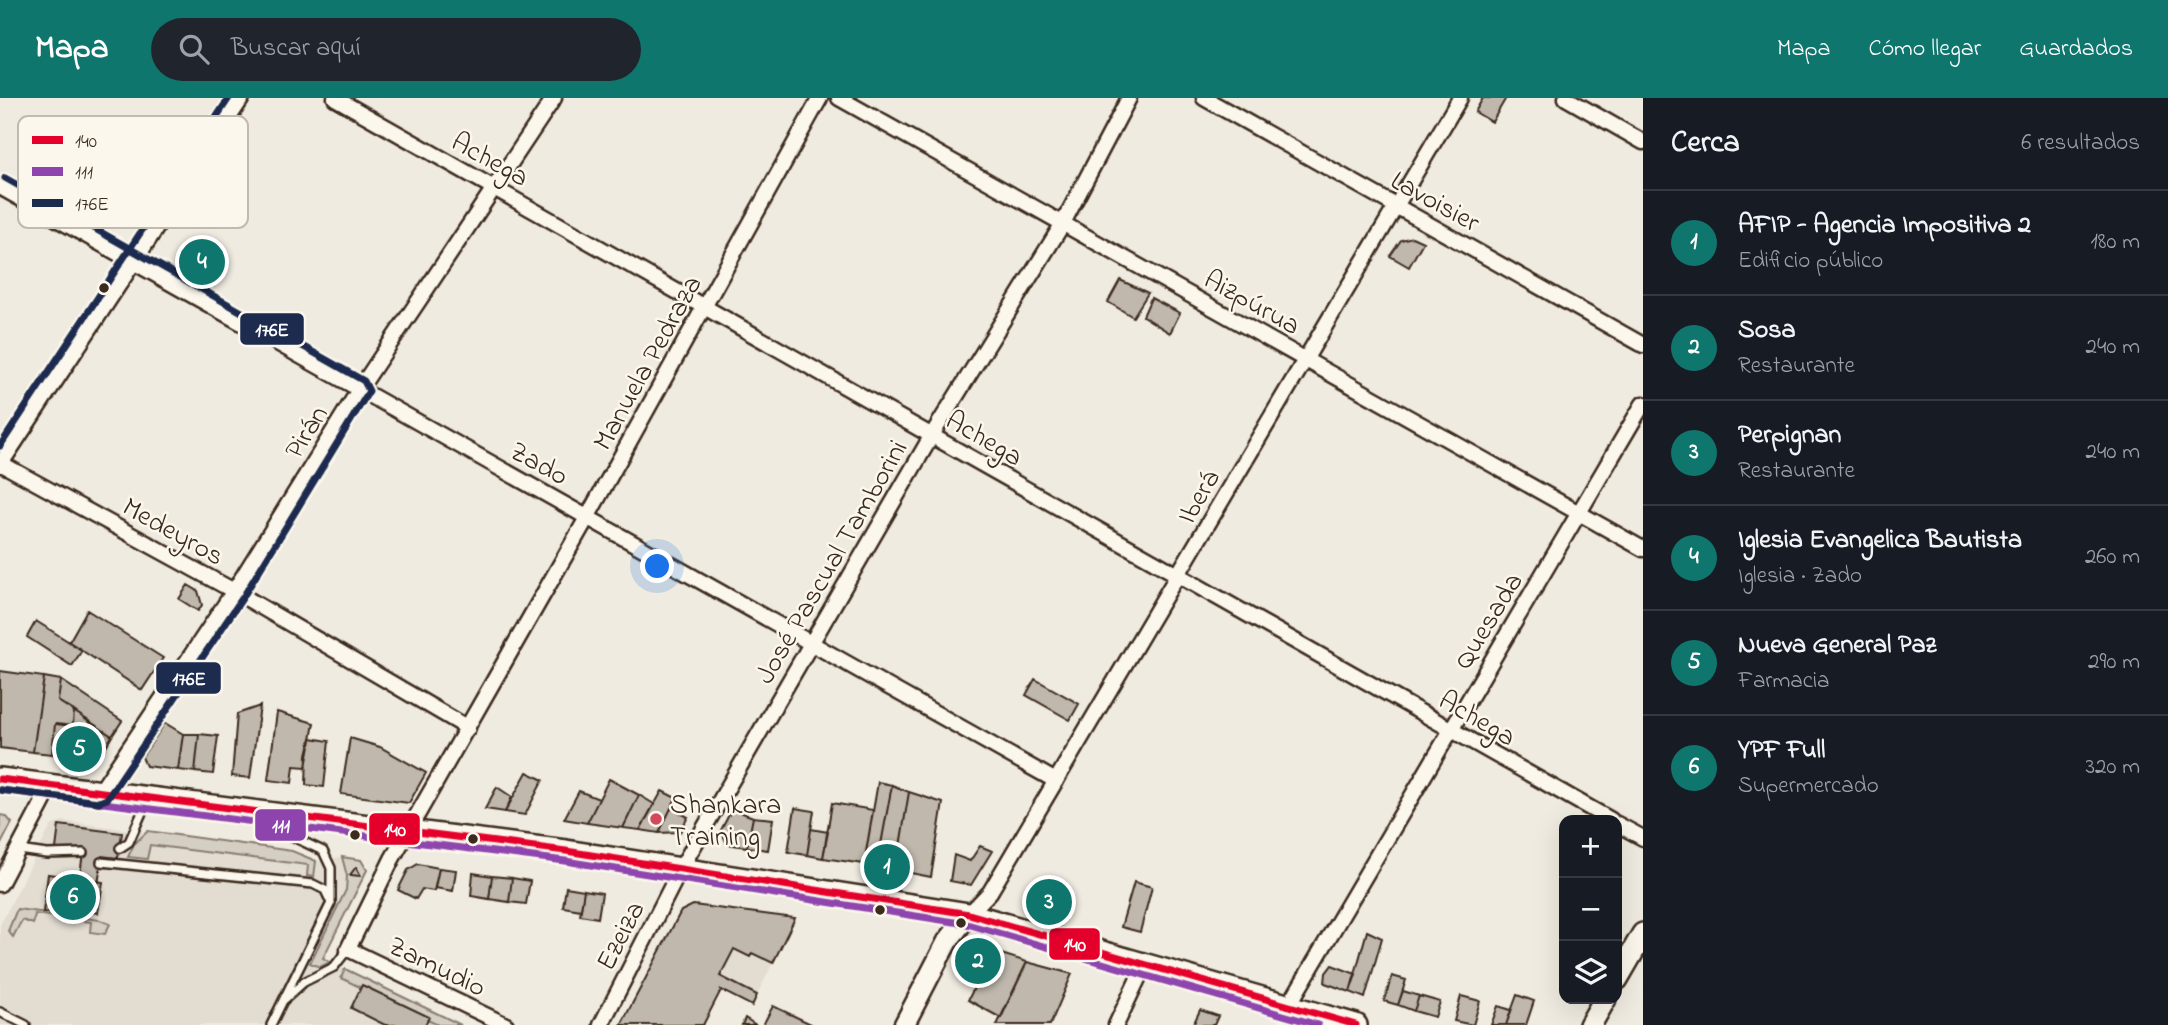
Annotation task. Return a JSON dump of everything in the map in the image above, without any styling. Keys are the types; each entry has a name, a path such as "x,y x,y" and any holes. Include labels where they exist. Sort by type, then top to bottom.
{"main road":[{"path":"0,779 681,868 970,914 1354,1025"},
{"path":"1622,970 1643,934"},
{"path":"1590,1025 1602,1004"}],"street":[{"path":"230,116 242,98"},
{"name":"Achega","path":"335,98 1602,815"},
{"name":"Pirán","path":"100,792 234,591 359,390 554,98"},
{"name":"Manuela Pedraza","path":"348,948 409,831 820,98"},
{"name":"Aizpúrua","path":"839,98 1643,549"},
{"name":"José Pascual Tamborini","path":"681,868 932,435 1062,225 1129,98"},
{"name":"Lavoisier","path":"1205,98 1643,345"},
{"name":"Iberá","path":"970,914 990,891 1460,98"},
{"path":"1566,98 1643,142"},
{"name":"Zado","path":"0,187 18,197"},
{"name":"Zado","path":"74,228 1056,781"},
{"path":"0,464 156,228"},
{"name":"Quesada","path":"1289,1005 1643,404"},
{"name":"Medeyros","path":"0,464 234,591 468,728"},
{"path":"0,884 52,785"},
{"path":"1622,827 1643,838"},
{"name":"Ezeiza","path":"601,1025 681,868"},
{"path":"904,1025 947,942 970,914"},
{"name":"Zamudio","path":"348,948 506,1025"},
{"path":"1116,1025 1145,964"}],"lane":[{"path":"120,848 129,842 149,798"},
{"path":"238,810 323,851 331,868 331,903 271,1025"},
{"path":"18,849 83,856"},
{"path":"101,862 313,884 325,890 331,903"},
{"path":"284,1000 304,982 334,967 348,948"},
{"path":"0,1012 26,1025"}],"shaded area":[{"path":"0,815 6,816 12,823 0,846"},
{"path":"62,821 292,851 316,861 342,857 361,860 367,870 323,959 461,1025 0,1025 0,925 51,826"},
{"path":"148,831 292,851 316,861 314,877 307,876 308,865 150,845 147,859 128,857 134,844"},
{"path":"342,857 361,860 367,870 323,958 330,962 320,967 310,963 346,890 347,876"},
{"path":"693,905 795,918 757,995 663,946 681,911"},
{"path":"17,909 100,920 110,924 105,934 90,932 91,922 35,914 33,924 22,920 13,937 8,931"},
{"path":"345,969 461,1025 438,1025 341,978"}],"building":[{"path":"1483,98 1506,98 1492,122 1475,112"},
{"path":"1412,237 1423,242 1409,267 1390,256 1401,240"},
{"path":"202,243 217,254 202,279 187,270"},
{"path":"1120,280 1148,293 1133,317 1108,302"},
{"path":"1151,298 1180,313 1170,333 1143,316"},
{"path":"188,585 198,591 202,605 198,611 179,599"},
{"path":"87,610 163,658 142,690 69,642"},
{"path":"36,621 82,650 72,666 27,637"},
{"path":"0,671 44,677 33,752 0,748"},
{"path":"44,677 61,680 58,701 74,711 73,726 55,724 52,754 33,752"},
{"path":"1035,679 1079,704 1070,720 1026,695"},
{"path":"61,680 122,721 112,736 58,701"},
{"path":"260,706 250,778 232,776 237,714"},
{"path":"74,711 89,722 85,758 70,756"},
{"path":"277,712 314,723 306,767 294,766 292,783 268,780"},
{"path":"89,722 112,736 102,753 90,759 85,758"},
{"path":"165,723 183,734 178,770 146,766 142,757"},
{"path":"55,724 73,726 70,756 52,754"},
{"path":"183,734 199,734 195,772 178,770"},
{"path":"199,734 218,736 213,774 195,772"},
{"path":"311,738 329,741 324,787 306,785 307,755"},
{"path":"350,738 380,747 426,773 409,803 341,794"},
{"path":"527,772 543,780 525,815 505,812"},
{"path":"609,779 639,795 623,828 587,823"},
{"path":"878,782 892,785 877,866 864,864"},
{"path":"892,785 909,792 896,870 877,866"},
{"path":"497,787 512,797 505,812 485,809"},
{"path":"579,791 599,799 587,823 564,819"},
{"name":"Shankara Training","path":"662,791 676,798 659,833 640,830"},
{"path":"909,792 943,803 931,877 896,870"},
{"path":"639,795 654,804 640,830 623,828"},
{"path":"832,803 873,810 864,864 823,858"},
{"path":"671,808 688,817 680,832 659,833"},
{"path":"795,808 814,811 807,855 788,852"},
{"path":"732,809 753,817 747,847 727,844 721,830"},
{"path":"753,817 773,819 768,850 747,847"},
{"path":"59,825 122,833 118,858 102,856 98,885 79,882 83,853 56,849"},
{"path":"811,829 828,832 823,858 807,855"},
{"path":"980,846 992,851 971,885 950,881 954,855 970,861"},
{"path":"418,864 439,868 434,891 422,889 416,899 398,890 408,870"},
{"path":"356,867 361,876 350,875"},
{"path":"439,868 456,870 453,891 435,888"},
{"path":"473,873 492,876 489,899 471,896"},
{"path":"48,874 103,882 98,913 83,911 82,918 43,912"},
{"path":"492,876 512,878 509,902 489,899"},
{"path":"512,878 530,881 526,904 509,902"},
{"path":"1134,882 1152,887 1140,932 1121,927"},
{"path":"566,887 584,890 581,910 563,907"},
{"path":"584,890 602,893 598,918 580,915"},
{"path":"693,905 795,918 773,963 752,953 750,957 734,949 720,976 757,995 752,1006 721,990 703,1025 621,1025 681,911"},
{"path":"1367,931 1382,938 1365,998 1350,992"},
{"path":"983,947 992,951 979,978 964,970 972,952"},
{"path":"992,951 1027,962 1001,1018 968,1000"},
{"path":"1027,962 1072,974 1050,1025 997,1025"},
{"path":"1332,965 1356,974 1350,992 1325,983 1326,973"},
{"path":"1392,976 1406,980 1398,1005 1384,1001"},
{"path":"362,985 429,1017 425,1025 385,1025 351,1008"},
{"path":"1403,991 1419,996 1414,1011 1398,1005"},
{"path":"1517,995 1534,1001 1526,1025 1506,1025"},
{"path":"1419,996 1440,1002 1435,1017 1414,1011"},
{"path":"1461,996 1480,1001 1473,1025 1454,1021"},
{"path":"773,1006 813,1025 763,1025"},
{"path":"1498,1006 1511,1010 1506,1025 1491,1025"},
{"path":"1200,1010 1218,1016 1214,1025 1193,1025"},
{"path":"745,1018 756,1025 742,1025"}],"transit line":[{"name":"176E","path":"217,116 229,98"},
{"name":"176E","path":"5,178 18,185"},
{"name":"176E","path":"0,790 99,802 107,799 243,597 369,391 364,381 93,228"},
{"name":"176E","path":"0,446 143,228"},
{"name":"140","path":"0,779 566,851 969,914 1356,1025"},
{"name":"111","path":"0,790 565,861 967,924 1318,1025"}],"place":[{"name":"Iglesia Evangelica Bautista","path":"202,262"},
{"name":"Nueva General Paz","path":"79,749"},
{"name":"Shankara Training","path":"656,819"},
{"name":"AFIP - Agencia Impositiva 2","path":"887,867"},
{"name":"YPF Full","path":"73,897"},
{"name":"Perpignan","path":"1049,902"},
{"name":"Sosa","path":"978,961"}]}
